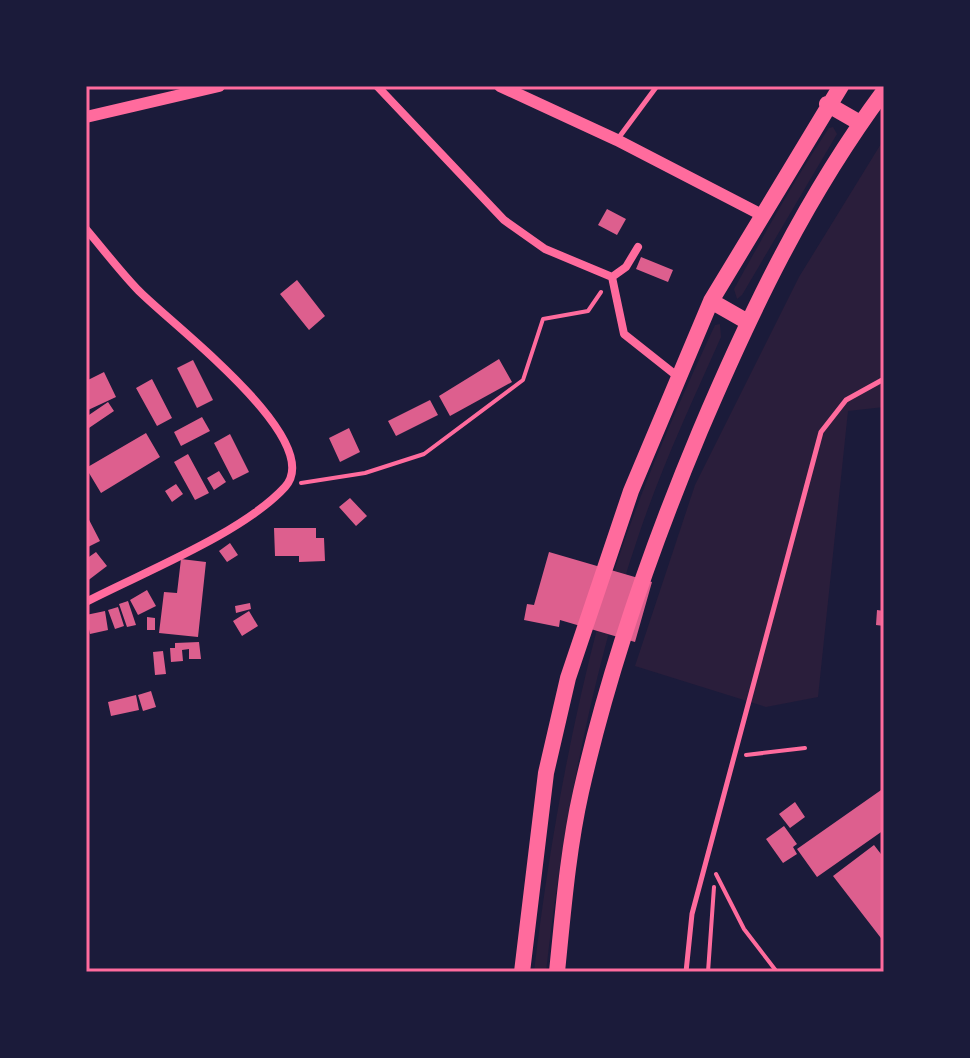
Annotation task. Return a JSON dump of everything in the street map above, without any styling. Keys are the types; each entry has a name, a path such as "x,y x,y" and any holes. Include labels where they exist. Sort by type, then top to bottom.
{"highway":[{"path":"522,972 546,773 568,678 631,491 711,301 760,214 841,86"},
{"path":"557,972 580,796 603,703 665,514 746,321 792,232 860,123 884,91"},
{"path":"827,104 860,123"},
{"path":"711,301 746,321"}],"street":[{"path":"86,117 219,86"},
{"path":"377,86 504,220 545,249 612,277"},
{"path":"500,86 617,140 760,214"},
{"path":"86,229 138,290 262,405 286,442 293,467 287,485 256,515 86,602"},
{"path":"612,277 626,267 638,247"},
{"path":"612,277 624,334 677,376"}],"lane":[{"path":"617,140 657,86"},
{"path":"686,972 692,914 821,432 846,400 884,379"}],"path":[{"path":"287,485 365,473 424,454 523,380 543,319 588,311 612,277"},
{"path":"741,769 746,755 805,748"},
{"path":"708,972 714,872 744,929 777,972"}],"shaded area":[{"path":"833,127 837,134 737,299 734,289 791,188 829,128"},
{"path":"884,139 884,407 848,411 818,697 766,707 635,666 695,485 799,277"},
{"path":"720,324 721,337 657,484 622,587 593,696 570,805 546,972 534,972 560,798 598,625 650,473 715,325"}],"building":[{"path":"607,209 626,219 617,235 598,225"},
{"path":"641,257 673,270 668,282 636,269"},
{"path":"297,280 325,316 309,330 280,294"},
{"path":"499,359 512,382 450,416 439,396"},
{"path":"193,360 213,400 197,408 177,368"},
{"path":"104,372 116,397 86,411 86,381"},
{"path":"152,379 172,418 157,426 136,388"},
{"path":"430,400 438,415 396,436 388,421"},
{"path":"108,402 114,411 86,430 86,417"},
{"path":"202,417 210,431 181,446 174,432"},
{"path":"349,428 360,452 340,462 329,438"},
{"path":"146,433 160,457 101,493 86,468"},
{"path":"230,434 249,472 233,480 214,443"},
{"path":"188,454 209,493 195,500 174,462"},
{"path":"219,471 226,482 214,490 207,478"},
{"path":"176,484 183,494 172,502 165,491"},
{"path":"350,498 367,516 356,526 339,507"},
{"path":"86,514 100,541 86,548"},
{"path":"274,528 316,528 316,538 324,538 325,561 299,562 299,556 275,556"},
{"path":"230,543 238,555 227,562 219,551"},
{"path":"96,552 107,566 86,582 86,559"},
{"path":"549,552 652,582 635,642 560,620 559,627 524,620 527,604 534,605"},
{"path":"181,559 206,562 198,637 159,633 164,592 177,593"},
{"path":"147,590 156,606 138,615 130,600"},
{"path":"128,601 136,625 127,627 119,604"},
{"path":"250,603 251,609 236,613 235,606"},
{"path":"118,607 124,626 115,629 108,610"},
{"path":"877,610 884,611 884,626 876,625"},
{"path":"105,611 108,630 90,634 86,615"},
{"path":"249,611 258,626 242,636 233,621"},
{"path":"147,617 155,618 155,630 147,630"},
{"path":"199,642 201,659 189,659 189,649 182,650 183,661 171,662 170,648 175,648 175,643"},
{"path":"163,651 166,674 155,675 153,652"},
{"path":"151,691 156,707 143,711 138,695"},
{"path":"136,695 139,710 111,716 108,702"},
{"path":"884,788 884,830 817,877 797,849"},
{"path":"795,802 805,817 790,828 779,814"},
{"path":"784,826 797,844 793,847 797,854 783,863 766,839"},
{"path":"874,845 884,858 884,942 833,876"}]}
